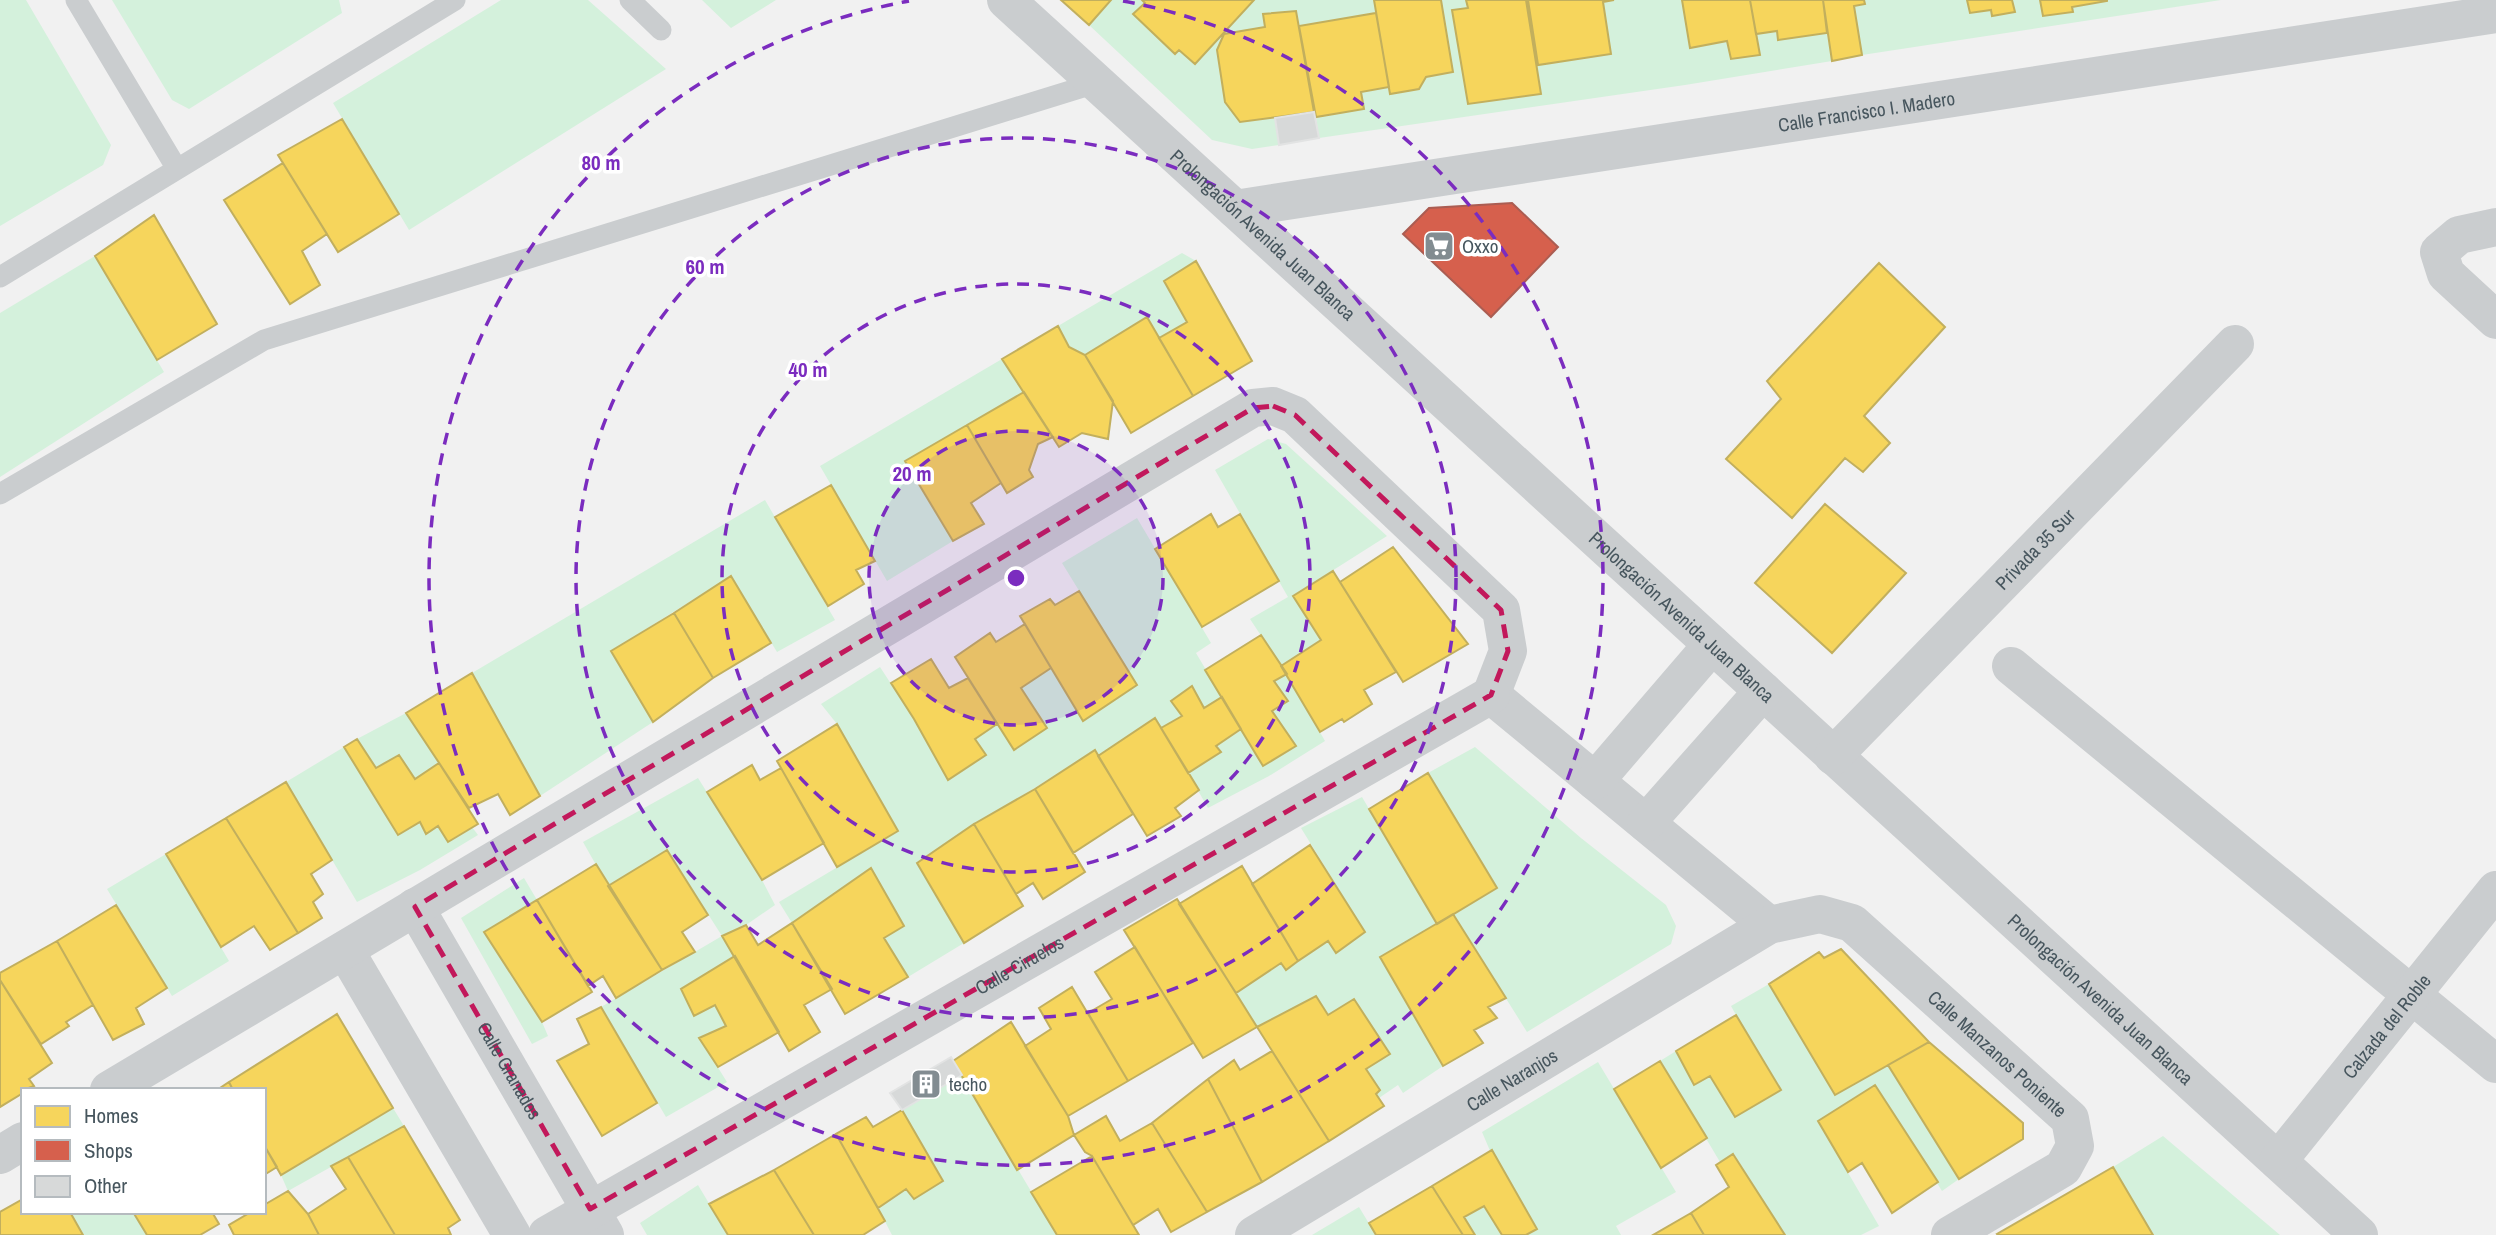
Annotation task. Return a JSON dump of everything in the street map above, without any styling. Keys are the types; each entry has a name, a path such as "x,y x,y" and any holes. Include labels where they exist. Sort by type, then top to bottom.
{"street":[{"name":"Prolongación Avenida Juan Blanca","path":"1006,0 2359,1235"},
{"name":"Calle Francisco I. Madero","path":"1235,209 2496,14"},
{"path":"2496,227 2459,235 2439,252 2446,274 2496,320"},
{"name":"Privada 35 Sur","path":"1833,756 2235,344"},
{"path":"112,1088 1253,408 1273,406 1294,415 1501,610 1508,651 1491,695 1769,925"},
{"path":"1595,781 1712,645"},
{"path":"2011,666 2496,1064"},
{"path":"1646,823 1763,691"},
{"name":"Calle Ciruelos","path":"547,1235 597,1222 1491,695"},
{"name":"Calzada del Roble","path":"2278,1161 2496,890"},
{"name":"Calle Granados","path":"415,907 597,1222"},
{"name":"Calle Manzanos Poniente","path":"1769,925 1820,914 1852,923 2070,1119 2075,1146 2063,1168 1950,1235"},
{"name":"Calle Naranjos","path":"1254,1235 1769,925"},
{"path":"345,950 512,1235"},
{"path":"0,1155 21,1142"}],"lane":[{"path":"76,0 177,169"},
{"path":"0,277 454,0"},
{"path":"630,0 661,30"},
{"path":"0,494 264,340 1096,83"}],"highlighted area":[{"path":"1273,406 1295,415 1501,610 1508,651 1491,695 590,1209 415,907 1253,408"}],"green space":[{"path":"0,0 26,0 111,145 103,165 0,226"},
{"path":"112,0 339,0 342,13 189,109 172,100"},
{"path":"501,0 588,0 666,69 409,230 333,103"},
{"path":"702,0 776,0 731,28"},
{"path":"1111,0 1142,0 1145,3 1133,14 1175,54 1179,50 1195,64 1254,0 1374,0 1376,13 1299,26 1296,11 1264,14 1265,27 1224,34 1217,50 1225,103 1240,122 1275,118 1279,145 1252,149 1212,140 1089,25"},
{"path":"1441,0 1682,0 1690,48 1727,41 1731,59 1759,55 1756,34 1777,31 1779,40 1827,33 1832,61 1319,138 1316,117 1364,109 1361,92 1389,87 1419,89 1426,77"},
{"path":"1864,0 1967,0 1970,13 1991,10 1992,16 2014,12 2012,0 2040,0 2043,16 2073,12 2072,7 2107,0 2221,0 1862,55 1854,6 1864,4"},
{"path":"1182,253 1196,261 1164,281 1187,322 1159,338 1146,317 1085,355 1069,347 1058,326"},
{"path":"95,256 164,372 0,477 0,313"},
{"path":"1002,359 1024,392 905,461 953,541 887,581 820,466"},
{"path":"1268,439 1286,444 1387,536 1294,595 1321,640 1281,666 1250,619 1288,597 1215,470"},
{"path":"765,500 835,620 777,652 731,576 611,651 653,722 540,796 472,673"},
{"path":"1137,518 1211,643 1196,653 1222,697 1204,708 1191,686 1171,701 1182,716 1161,728 1154,718 1098,756 1094,750 917,862 964,943 908,977 884,938 904,925 871,869 792,923 779,902 898,831 837,724 821,704 880,667 914,719 948,780 986,755 975,739 997,724 1014,750 1046,728 1021,688 1051,668 1083,720 1137,685 1062,563"},
{"path":"1287,674 1325,741 1269,776 1208,808 1188,773 1220,752 1216,746 1287,701 1274,681"},
{"path":"406,713 439,763 415,779 399,755 376,768 357,739"},
{"path":"344,747 398,834 420,822 426,834 438,826 448,841 472,827 478,835 420,870 357,902 286,782"},
{"path":"1475,747 1581,838 1666,905 1676,926 1671,944 1527,1032 1453,914 1497,888 1428,773"},
{"path":"698,778 775,905 746,925 722,936 667,850 608,886 583,842"},
{"path":"1362,797 1437,924 1380,957 1443,1066 1403,1093 1398,1085 1379,1098 1376,1094 1380,1090 1366,1069 1389,1054 1354,999 1328,1015 1316,996 1257,1027 1236,993 1281,963 1286,970 1328,941 1336,952 1365,932 1301,828"},
{"path":"166,854 229,961 172,996 107,889"},
{"path":"524,878 537,900 484,932 542,1022 548,1036 532,1044 461,918"},
{"path":"722,936 735,956 682,989 693,1015 715,1005 726,1026 700,1039 727,1082 666,1117 601,1007"},
{"path":"1769,984 1835,1094 1888,1065 1959,1179 1942,1191 1875,1085 1818,1121 1879,1226 1861,1235 1785,1235 1734,1154 1720,1162 1660,1061 1676,1051 1694,1085 1710,1076 1736,1015 1731,1006"},
{"path":"1598,1062 1676,1192 1616,1226 1621,1235 1526,1235 1482,1132"},
{"path":"962,1075 1057,1235 892,1235 878,1208 906,1189 914,1199 943,1181 902,1110"},
{"path":"393,1108 404,1126 288,1191 281,1175"},
{"path":"2163,1136 2280,1235 2153,1235 2113,1167"},
{"path":"698,1185 728,1235 647,1235 640,1223"},
{"path":"1484,1206 1502,1235 1475,1235 1464,1217"},
{"path":"1359,1207 1376,1235 1312,1235"},
{"path":"71,1214 134,1214 147,1235 83,1235"}],"building: Homes":[{"path":"1061,0 1111,0 1089,25"},
{"path":"1142,0 1254,0 1195,64 1179,50 1175,54 1133,14 1145,3"},
{"path":"1374,0 1441,0 1453,72 1426,77 1419,89 1390,94"},
{"path":"1466,0 1526,0 1541,94 1468,104 1452,10 1468,8"},
{"path":"1528,0 1614,0 1603,2 1611,54 1538,65"},
{"path":"1682,0 1750,0 1760,55 1731,59 1727,41 1690,48"},
{"path":"1750,0 1823,0 1827,33 1778,40 1777,31 1756,34"},
{"path":"1823,0 1864,0 1865,4 1854,6 1862,55 1832,61"},
{"path":"1967,0 2012,0 2015,12 1992,16 1991,10 1970,13"},
{"path":"2040,0 2107,1 2072,7 2073,12 2043,16"},
{"path":"1296,11 1314,112 1240,122 1225,102 1217,50 1224,34 1265,27 1263,14"},
{"path":"1376,13 1389,87 1361,92 1364,109 1316,117 1299,26"},
{"path":"342,119 399,214 338,252 278,155"},
{"path":"283,163 327,234 302,251 320,285 290,304 224,200"},
{"path":"154,215 217,324 157,360 95,256"},
{"path":"1196,261 1252,361 1193,396 1159,338 1187,322 1164,281"},
{"path":"1879,263 1945,327 1864,416 1890,443 1863,472 1845,458 1792,518 1726,459 1781,399 1767,381"},
{"path":"1147,317 1193,396 1131,433 1085,355"},
{"path":"1058,326 1069,347 1085,355 1113,401 1108,439 1082,433 1059,447 1002,359"},
{"path":"1024,392 1053,437 1038,444 1029,470 1033,477 1007,493 967,425"},
{"path":"967,425 1001,483 971,503 984,524 953,541 905,461"},
{"path":"831,485 875,561 856,570 864,584 828,606 775,517"},
{"path":"1825,504 1906,573 1832,653 1755,583"},
{"path":"1211,514 1218,527 1240,514 1279,581 1202,627 1155,549"},
{"path":"1393,547 1468,644 1403,682 1340,582"},
{"path":"1333,571 1396,672 1364,690 1372,704 1344,722 1342,719 1320,732 1281,666 1321,640 1293,596"},
{"path":"731,576 771,643 713,678 674,613"},
{"path":"1079,591 1137,685 1083,721 1020,616 1050,599 1055,605"},
{"path":"674,613 713,678 653,722 611,651"},
{"path":"1025,624 1051,668 1021,688 1047,728 1014,750 955,657 990,633 996,642"},
{"path":"1261,635 1287,674 1274,681 1288,701 1272,711 1296,746 1263,766 1205,670"},
{"path":"931,659 949,688 968,678 997,724 975,739 986,755 948,780 891,683"},
{"path":"472,673 540,796 510,815 498,794 469,808 406,713"},
{"path":"1192,686 1204,708 1222,697 1241,729 1216,746 1221,752 1188,773 1161,728 1182,716 1171,701"},
{"path":"1155,718 1199,790 1175,808 1181,816 1147,836 1098,756"},
{"path":"837,724 898,831 837,867 777,761"},
{"path":"357,739 376,768 399,755 415,779 439,763 478,824 448,842 438,826 426,834 420,822 398,835 344,747"},
{"path":"1095,750 1133,814 1073,853 1035,789"},
{"path":"752,765 760,780 781,768 824,843 762,880 707,792"},
{"path":"1428,773 1497,888 1437,924 1369,809"},
{"path":"286,782 332,860 311,874 323,894 313,902 322,918 298,933 226,818"},
{"path":"1035,789 1085,872 1043,899 1033,883 1016,894 974,824"},
{"path":"226,818 298,933 270,950 254,926 221,947 166,854"},
{"path":"974,824 1023,906 964,943 917,863"},
{"path":"1310,845 1365,932 1336,953 1328,941 1298,961 1252,884"},
{"path":"667,850 708,915 682,932 695,952 662,970 608,886"},
{"path":"596,864 662,970 616,998 603,976 588,986 537,900"},
{"path":"1242,866 1298,961 1286,970 1281,963 1236,993 1179,904"},
{"path":"871,868 904,926 884,938 908,977 845,1014 792,923"},
{"path":"1177,899 1257,1027 1203,1058 1124,930"},
{"path":"537,900 592,992 542,1022 484,932"},
{"path":"116,905 167,988 136,1008 144,1024 113,1040 57,941"},
{"path":"1453,914 1506,998 1488,1007 1497,1018 1474,1030 1483,1043 1443,1066 1380,957"},
{"path":"792,923 832,989 804,1005 820,1032 789,1051 722,936 746,925 758,945"},
{"path":"57,941 93,1005 66,1022 69,1026 41,1044 0,980 0,973"},
{"path":"1135,947 1193,1043 1128,1081 1088,1013 1112,999 1095,972"},
{"path":"1841,949 1929,1042 1835,1095 1769,984 1819,952 1824,958"},
{"path":"735,956 779,1032 718,1067 699,1038 726,1026 715,1005 694,1016 681,989"},
{"path":"0,980 52,1063 29,1079 34,1086 21,1088 21,1094 0,1107"},
{"path":"1072,987 1128,1081 1068,1116 1025,1046 1051,1029 1039,1008"},
{"path":"1316,996 1328,1015 1354,999 1390,1054 1366,1069 1380,1090 1376,1094 1384,1106 1329,1141 1257,1027"},
{"path":"601,1007 657,1103 602,1136 557,1061 589,1044 577,1019"},
{"path":"337,1014 393,1108 281,1175 266,1149 266,1088 232,1088 229,1082"},
{"path":"1736,1015 1781,1090 1735,1117 1710,1076 1694,1085 1676,1051"},
{"path":"1011,1022 1068,1116 1074,1135 1017,1170 953,1061"},
{"path":"1929,1042 2023,1123 2023,1139 1959,1179 1888,1065"},
{"path":"1272,1051 1329,1141 1262,1182 1208,1079 1234,1060 1240,1070"},
{"path":"1660,1061 1707,1138 1661,1168 1614,1089"},
{"path":"1208,1079 1262,1182 1207,1212 1152,1123"},
{"path":"229,1082 232,1088 220,1088"},
{"path":"1875,1085 1938,1182 1892,1213 1862,1163 1848,1172 1818,1121"},
{"path":"902,1110 943,1181 914,1199 906,1189 878,1208 836,1134 866,1117 873,1127"},
{"path":"1106,1116 1120,1141 1152,1123 1207,1212 1171,1232 1158,1209 1133,1225 1092,1156 1085,1152 1074,1135"},
{"path":"404,1126 460,1220 448,1228 451,1235 395,1235 348,1157"},
{"path":"836,1134 885,1221 863,1235 814,1235 774,1170"},
{"path":"266,1148 277,1167 266,1174"},
{"path":"1492,1150 1537,1229 1526,1235 1502,1235 1484,1206 1464,1217 1475,1235 1463,1235 1432,1186"},
{"path":"1733,1154 1785,1235 1704,1235 1691,1213 1729,1187 1716,1165"},
{"path":"1092,1156 1139,1235 1057,1235 1031,1192"},
{"path":"348,1157 395,1235 319,1235 308,1214 346,1189 331,1166"},
{"path":"2113,1167 2153,1235 1997,1234"},
{"path":"774,1170 814,1235 728,1235 709,1204"},
{"path":"1432,1186 1463,1235 1376,1235 1369,1223"},
{"path":"288,1191 308,1214 319,1235 234,1235 229,1225 248,1214 266,1214 266,1204"},
{"path":"21,1200 21,1214 71,1214 83,1235 0,1235 0,1212"},
{"path":"1691,1213 1704,1235 1653,1235"},
{"path":"134,1214 213,1214 219,1224 200,1235 147,1235"}],"building: Shops":[{"path":"1512,203 1558,247 1491,317 1403,234 1429,208"}],"building: Other":[{"path":"1314,112 1319,138 1279,145 1275,118"},
{"name":"techo","path":"951,1057 962,1075 902,1110 890,1093"}],"place":[{"name":"Oxxo","path":"1439,246"},
{"name":"techo","path":"926,1084"}]}
